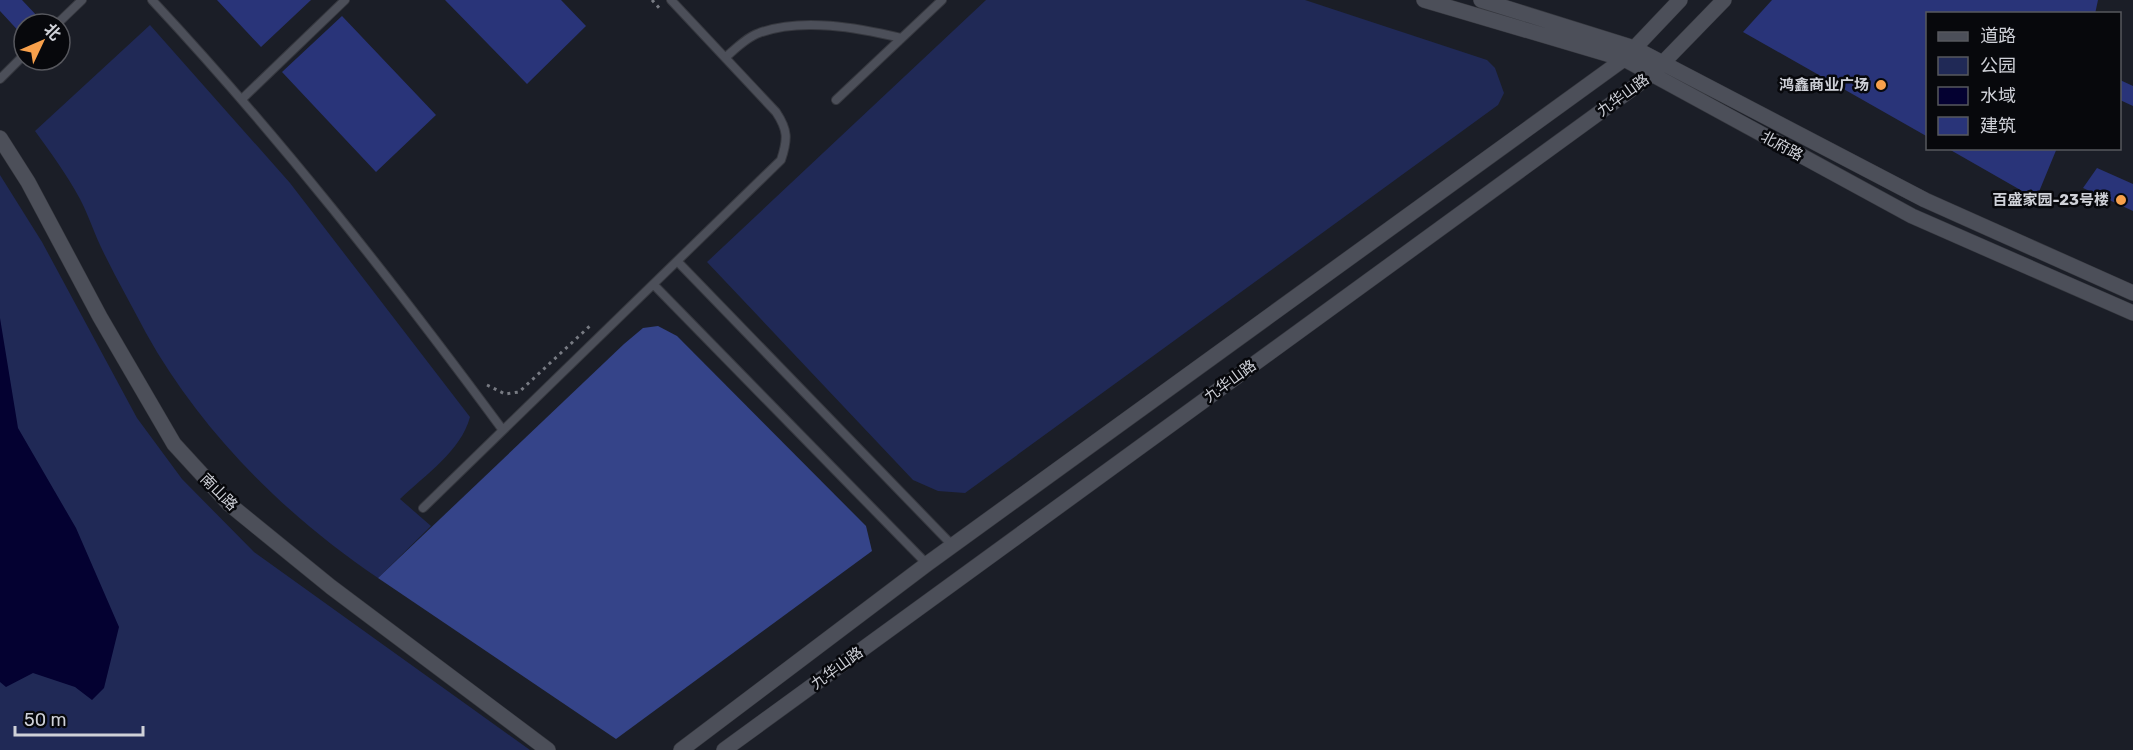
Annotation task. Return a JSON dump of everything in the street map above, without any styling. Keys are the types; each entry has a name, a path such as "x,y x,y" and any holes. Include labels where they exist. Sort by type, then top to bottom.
{"main road":[{"name":"北府路","path":"1424,0 1663,63 1925,200 2133,293"},
{"name":"北府路","path":"1482,0 1629,53 1651,75 1912,216 2133,313"},
{"name":"九华山路","path":"681,750 927,564 1629,53 1680,0"},
{"name":"九华山路","path":"724,750 1651,75 1724,0"},
{"name":"南山路","path":"0,138 28,182 100,317 174,444 229,504 303,565 548,750"}],"lane":[{"path":"70,12 82,0"},
{"path":"152,0 242,99 401,293 502,429"},
{"path":"242,99 345,0"},
{"path":"423,508 781,160 788,141 786,127 776,112 671,0"},
{"path":"836,100 942,0"},
{"path":"726,57 758,33 786,28 847,27 901,38"},
{"path":"0,79 12,67"},
{"path":"678,262 953,546"},
{"path":"654,285 927,564"}],"path":[{"path":"652,0 668,17"},
{"path":"482,379 496,392 505,394 519,392 592,323"}],"green space":[{"path":"986,0 1305,0 1487,60 1495,68 1504,93 1498,105 965,493 938,491 913,480 707,262"},
{"path":"150,25 290,183 470,417 459,441 450,452 400,499 431,526 378,578 310,527 278,499 219,437 192,404 146,333 105,256 75,190 35,131"},
{"path":"0,175 42,242 137,418 182,479 254,552 530,750 0,750"}],"shaded area":[{"path":"658,326 677,336 866,526 872,551 616,739 378,578 624,344 643,328"}],"water":[{"path":"0,318 18,428 76,528 119,627 104,688 92,700 75,687 33,673 6,687 0,682"}],"building":[{"path":"0,0 22,0 33,12 12,12 12,24 0,11"},
{"path":"217,0 311,0 261,47"},
{"path":"445,0 561,0 586,26 527,84"},
{"name":"鸿鑫商业广场","path":"1772,0 2098,0 2095,12 1926,12 1926,136 1743,32"},
{"path":"342,16 436,115 376,172 282,72"},
{"path":"2121,80 2133,86 2133,106 2121,100"},
{"path":"1950,150 2056,150 2036,199"},
{"name":"百盛家园-23号楼","path":"2097,168 2133,184 2133,211 2083,188"}],"place":[{"name":"鸿鑫商业广场","path":"1881,85"},
{"name":"百盛家园-23号楼","path":"2121,200"}]}
